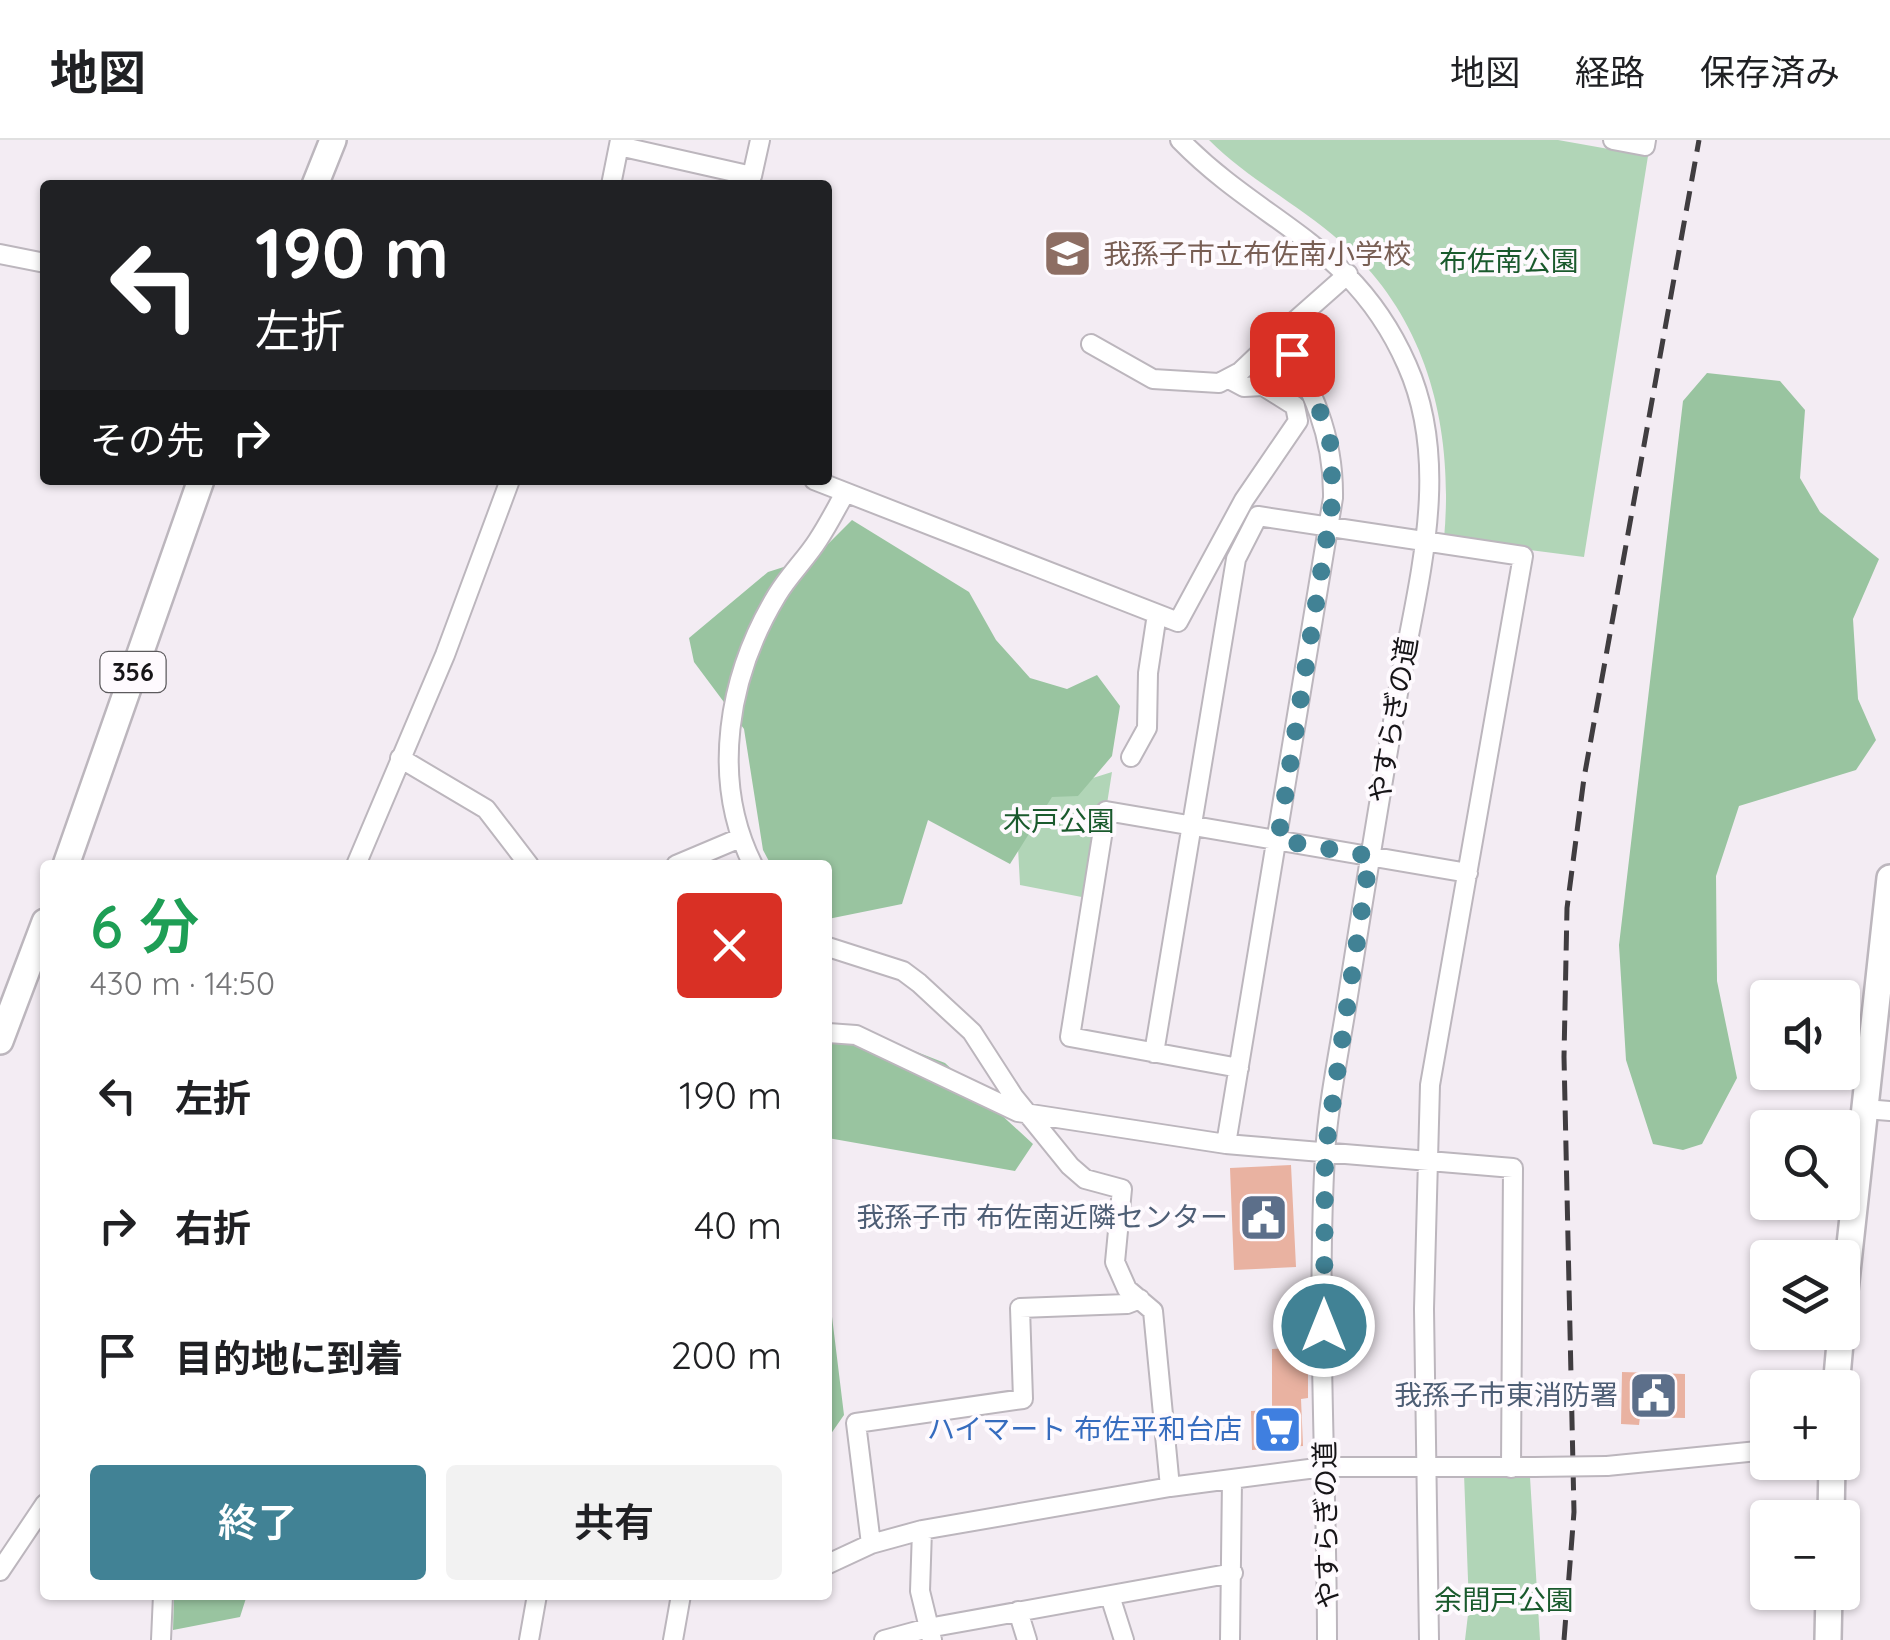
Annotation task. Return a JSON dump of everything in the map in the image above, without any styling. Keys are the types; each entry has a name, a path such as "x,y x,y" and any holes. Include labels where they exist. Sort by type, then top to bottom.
{"highway":[{"path":"317,180 333,140"},
{"name":"356","path":"68,860 198,485"},
{"path":"1855,1240 1877,1110 1890,878"},
{"path":"0,1042 40,935"},
{"path":"1828,1640 1829,1610"}],"street":[{"path":"612,180 619,143 752,176 760,140"},
{"name":"やすらぎの道","path":"1180,140 1204,164 1309,239 1348,274 1391,333 1408,368 1424,414 1430,467 1423,544 1325,1153 1327,1640"},
{"path":"1613,140 1645,146 1646,140"},
{"path":"0,254 40,262"},
{"path":"1090,344 1153,379 1218,383 1229,379 1348,274"},
{"path":"1226,1144 1330,528 1334,485 1330,440 1316,400 1280,335"},
{"path":"825,485 1178,622 1244,500 1298,421 1294,406 1263,386 1244,387 1229,379"},
{"path":"358,860 445,655 508,485"},
{"path":"751,860 740,838 728,775 732,710 751,643 778,593 818,541 845,494"},
{"path":"1154,1053 1236,559 1258,516 1423,544 1523,556 1430,1085 1426,1160 1428,1640"},
{"path":"1132,758 1147,728 1148,673 1156,614"},
{"path":"400,758 486,810 525,860"},
{"path":"1239,1068 1070,1038 1106,810 1468,873"},
{"path":"688,860 740,838"},
{"path":"832,948 903,971 934,996 972,1032 1014,1096 1070,1166 1085,1178 1122,1189 1116,1262 1127,1289 1154,1311 1170,1488"},
{"path":"832,1033 856,1035 1030,1114 1226,1144 1512,1168 1511,1468"},
{"path":"870,1544 856,1422 1023,1399 1020,1308 1126,1304 1140,1298"},
{"path":"832,1562 870,1544 922,1530 1170,1488 1324,1467 1607,1466 1750,1452"},
{"path":"1230,1640 1232,1480"},
{"path":"0,1570 40,1511"},
{"path":"922,1530 920,1591 930,1634"},
{"path":"884,1640 930,1634 1018,1611 1233,1573"},
{"path":"1110,1596 1124,1640"},
{"path":"160,1640 164,1600"},
{"path":"529,1640 536,1600"},
{"path":"672,1640 680,1600"},
{"path":"1018,1611 1027,1640"}],"green space":[{"name":"布佐南公園","path":"1209,140 1558,140 1648,156 1584,557 1444,539 1446,497 1439,416 1429,377 1395,305 1371,272 1341,242"},
{"path":"1707,373 1780,381 1805,410 1800,478 1820,512 1879,559 1853,619 1858,699 1876,740 1856,770 1739,806 1716,876 1717,981 1737,1078 1702,1144 1683,1150 1653,1144 1626,1060 1619,945 1683,401"},
{"path":"852,520 969,592 996,640 1030,678 1067,689 1097,675 1120,706 1112,756 1078,796 1052,797 1010,864 928,820 902,904 832,918 832,860 768,860 763,850 744,729 694,662 689,638 768,572 815,557"},
{"name":"木戸公園","path":"1013,754 1080,782 1112,772 1092,899 1020,885"},
{"path":"858,1029 945,1063 1033,1144 1015,1171 832,1139 832,1036"},
{"path":"832,1317 844,1415 832,1432"},
{"name":"余間戸公園","path":"1464,1474 1530,1477 1540,1640 1465,1640 1469,1606"},
{"path":"174,1600 245,1600 240,1617 173,1630"}],"building":[{"name":"我孫子市 布佐南近隣センター","path":"1291,1165 1296,1267 1234,1270 1230,1168"},
{"path":"1308,1347 1308,1398 1301,1399 1303,1446 1252,1450 1251,1411 1272,1410 1272,1349"},
{"name":"我孫子市東消防署","path":"1622,1372 1685,1374 1685,1418 1640,1417 1639,1425 1621,1424"}],"railway":[{"path":"1564,1640 1574,1512 1564,1057 1567,908 1584,778 1699,140"}],"place":[{"name":"我孫子市立布佐南小学校","path":"1068,254"},
{"name":"我孫子市 布佐南近隣センター","path":"1263,1217"},
{"name":"我孫子市東消防署","path":"1653,1395"},
{"name":"ハイマート 布佐平和台店","path":"1277,1429"}],"route":[{"path":"1292,354 1316,400 1330,440 1334,472 1330,528 1278,840 1370,856 1325,1153 1324,1326"}]}
